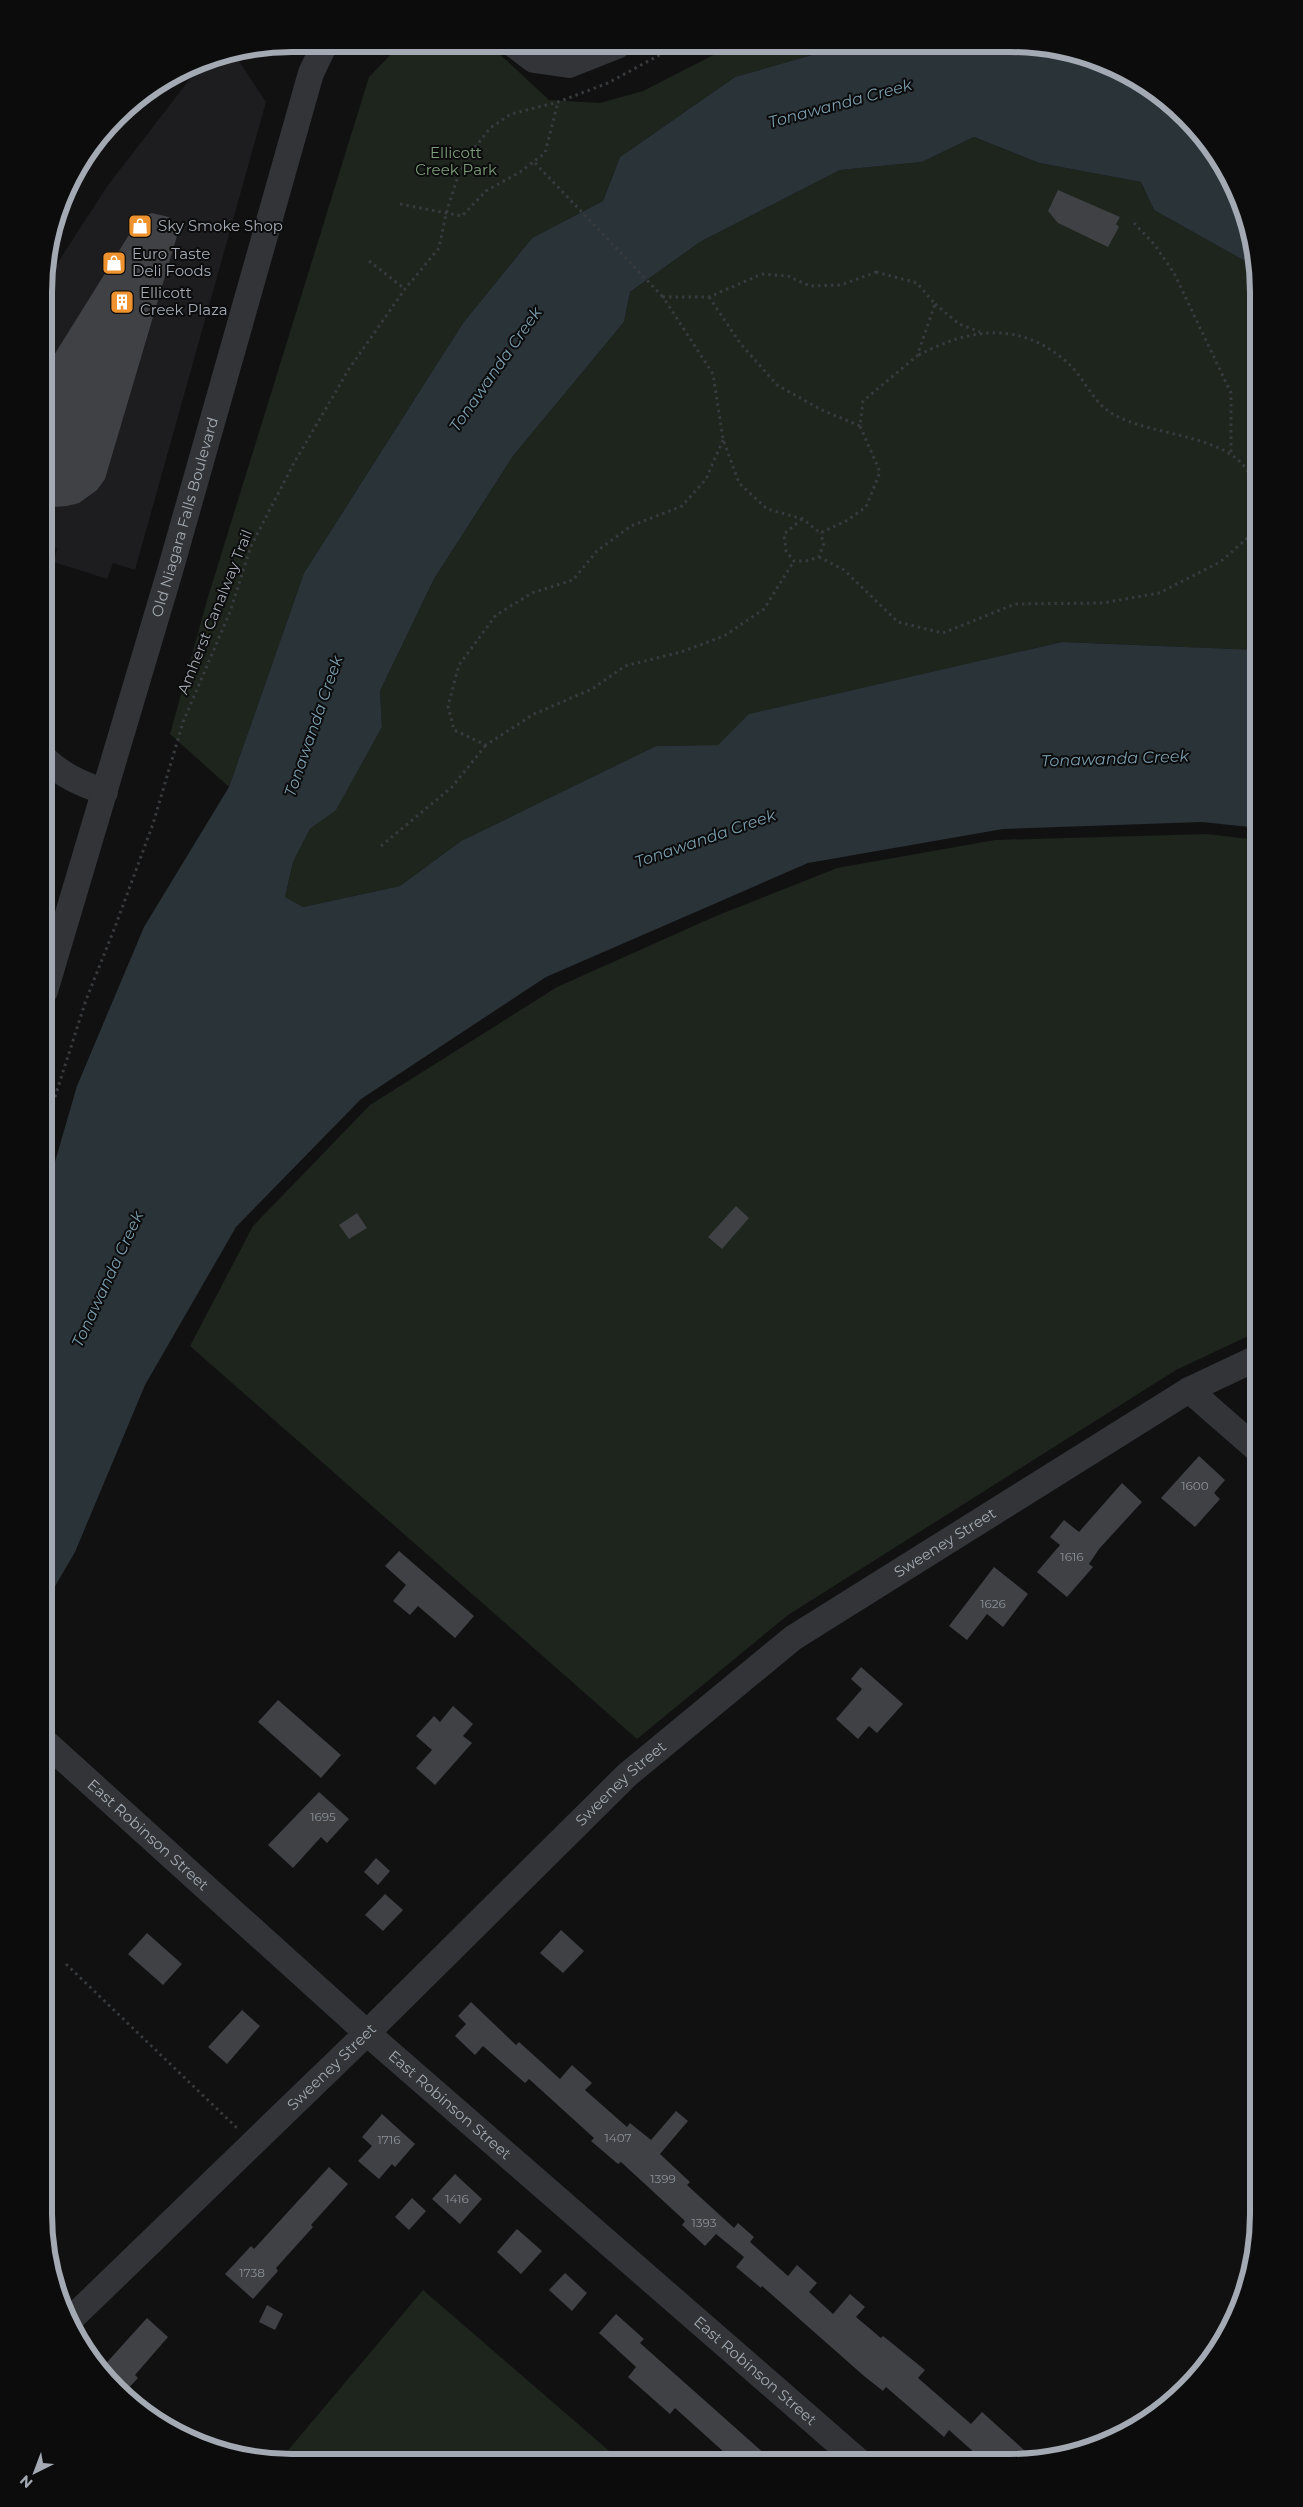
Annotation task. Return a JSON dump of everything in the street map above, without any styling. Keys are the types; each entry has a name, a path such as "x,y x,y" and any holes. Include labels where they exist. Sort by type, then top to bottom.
{"street":[{"name":"Old Niagara Falls Boulevard","path":"52,968 105,792 306,92 322,52"},
{"path":"523,52 534,60 568,65 602,52"},
{"path":"52,765 79,783 105,792"},
{"name":"Sweeney Street","path":"75,2316 367,2033 627,1775 793,1638 1189,1390 1250,1361"},
{"path":"1189,1390 1250,1443"},
{"name":"East Robinson Street","path":"52,1748 367,2033 851,2454"}],"path":[{"name":"Amherst Canalway Trail","path":"52,1106 86,1000 115,928 152,824 183,722 230,612 251,546 294,463 348,369 405,289 439,248 446,214 458,176 472,150 490,128 511,114 558,102 608,83 665,52"},
{"path":"400,204 462,216 486,191 535,163 545,153 558,102"},
{"path":"535,163 663,297 713,374 723,440 739,483 767,509 803,519 820,533 824,543 819,557"},
{"path":"1134,223 1154,244 1174,273 1231,393 1231,453"},
{"path":"369,261 405,289"},
{"path":"663,297 709,297 762,274 788,276 810,286 818,286 841,285 876,272 917,283 935,304 959,324 980,332"},
{"path":"709,297 740,343 777,385 822,410 860,426"},
{"path":"917,356 935,304"},
{"path":"820,533 846,522 866,507 880,472 860,426 863,401 917,356 944,341 980,332 1003,333 1038,342 1070,366 1107,410 1145,428 1197,440 1231,453 1247,470 1250,479"},
{"path":"486,745 454,730 448,706 459,665 496,614 532,593 572,580 597,551 630,526 682,506 706,479 723,440"},
{"path":"794,561 786,551 784,534 803,519"},
{"path":"794,561 806,561 819,557 844,570 898,622 943,633 1016,604 1103,603 1159,593 1220,562 1250,536"},
{"path":"381,846 452,787 486,745 534,714 592,689 625,666 681,652 724,636 764,608 794,561"},
{"path":"66,1964 226,2115 252,2144"}],"shaded area":[{"path":"238,59 266,102 135,570 113,563 107,579 54,562 57,548 52,546 52,292 54,269 108,185 194,73"}],"green space":[{"name":"Ellicott Creek Park","path":"393,52 498,52 549,100 600,103 643,91 719,52 822,52 735,77 620,157 603,201 532,238 463,323 304,573 229,787 170,734 208,597 369,77"},
{"path":"974,137 1039,163 1141,182 1154,210 1248,263 1250,276 1250,650 1062,642 750,714 718,745 656,746 461,841 400,886 303,907 285,897 293,862 310,829 336,809 382,727 380,691 434,579 513,456 624,322 630,292 700,242 840,170 922,162"},
{"path":"1206,834 1250,839 1250,1335 1176,1370 788,1615 637,1739 190,1346 253,1226 370,1105 557,987 716,916 837,868 995,840"},
{"path":"423,2290 613,2454 292,2454 285,2454"}],"water":[{"name":"Tonawanda Creek","path":"822,52 1011,52 1058,57 1088,65 1117,77 1157,102 1201,146 1218,172 1232,200 1246,245 1248,263 1154,210 1141,182 1039,163 974,137 922,162 840,170 700,242 630,292 624,322 513,456 434,579 380,691 382,727 336,810 310,829 293,862 285,897 303,907 400,886 461,841 656,746 718,745 749,714 1062,642 1250,650 1250,827 1202,822 1003,829 808,863 546,977 361,1099 236,1227 145,1385 75,1552 52,1591 52,1172 77,1086 144,927 229,787 304,573 463,323 532,238 603,201 620,157 735,77"}],"building":[{"path":"1058,190 1120,217 1116,224 1119,227 1108,247 1058,223 1048,211"},
{"name":"Ellicott Creek Plaza","path":"152,213 169,217 177,236 105,479 97,490 79,503 54,507 52,506 52,358 137,222 144,216"},
{"path":"736,1206 749,1218 722,1249 708,1237"},
{"path":"357,1213 367,1228 349,1239 339,1225"},
{"path":"1199,1456 1225,1480 1214,1493 1220,1499 1195,1527 1161,1498"},
{"path":"1122,1483 1142,1502 1099,1549 1089,1564 1093,1567 1067,1597 1037,1572 1060,1545 1050,1537 1064,1520 1079,1532"},
{"path":"399,1551 474,1616 455,1638 418,1606 410,1615 393,1601 406,1585 385,1566"},
{"path":"994,1567 1028,1594 1003,1627 987,1614 967,1640 949,1626"},
{"path":"861,1667 903,1704 877,1733 869,1726 858,1739 836,1719 862,1689 851,1679"},
{"path":"278,1700 341,1755 321,1778 258,1722"},
{"path":"453,1706 473,1724 463,1736 472,1743 435,1785 416,1768 432,1750 416,1736 434,1716 440,1722"},
{"path":"319,1792 349,1819 327,1843 321,1837 293,1868 268,1845"},
{"path":"376,1858 390,1871 378,1885 364,1872"},
{"path":"385,1894 403,1910 383,1931 365,1915"},
{"path":"561,1930 584,1951 563,1973 540,1953"},
{"path":"147,1933 182,1964 163,1985 128,1954"},
{"path":"471,2002 516,2045 519,2042 560,2079 572,2065 592,2083 585,2090 627,2127 630,2123 651,2140 676,2111 688,2121 660,2154 690,2182 687,2185 734,2228 738,2223 754,2237 750,2242 788,2276 797,2265 817,2283 809,2292 833,2314 850,2294 865,2307 856,2317 925,2370 918,2378 971,2424 982,2412 1028,2454 976,2454 949,2430 944,2437 886,2387 883,2391 762,2286 761,2288 736,2267 744,2257 716,2234 705,2246 682,2225 685,2221 621,2162 618,2164 591,2141 594,2138 529,2079 525,2083 483,2046 475,2055 455,2036 466,2024 458,2016"},
{"path":"242,2010 260,2026 227,2064 208,2047"},
{"path":"382,2114 415,2144 395,2167 392,2164 379,2179 358,2161 372,2146 362,2137"},
{"path":"329,2167 348,2184 311,2225 313,2227 276,2268 278,2271 253,2299 225,2274 251,2246 254,2249"},
{"path":"455,2174 482,2199 460,2224 432,2199"},
{"path":"412,2198 426,2211 409,2230 395,2217"},
{"path":"517,2229 542,2251 521,2274 497,2252"},
{"path":"565,2273 587,2293 572,2311 549,2290"},
{"path":"267,2305 283,2314 275,2330 259,2322"},
{"path":"616,2314 644,2339 640,2343 765,2454 726,2454 675,2408 670,2414 628,2377 636,2367 599,2333"},
{"path":"147,2318 168,2337 135,2375 138,2378 128,2389 105,2365"}],"place":[{"name":"Sky Smoke Shop","path":"140,226"},
{"name":"Euro Taste Deli Foods","path":"114,263"},
{"name":"Ellicott Creek Plaza","path":"122,302"}]}
